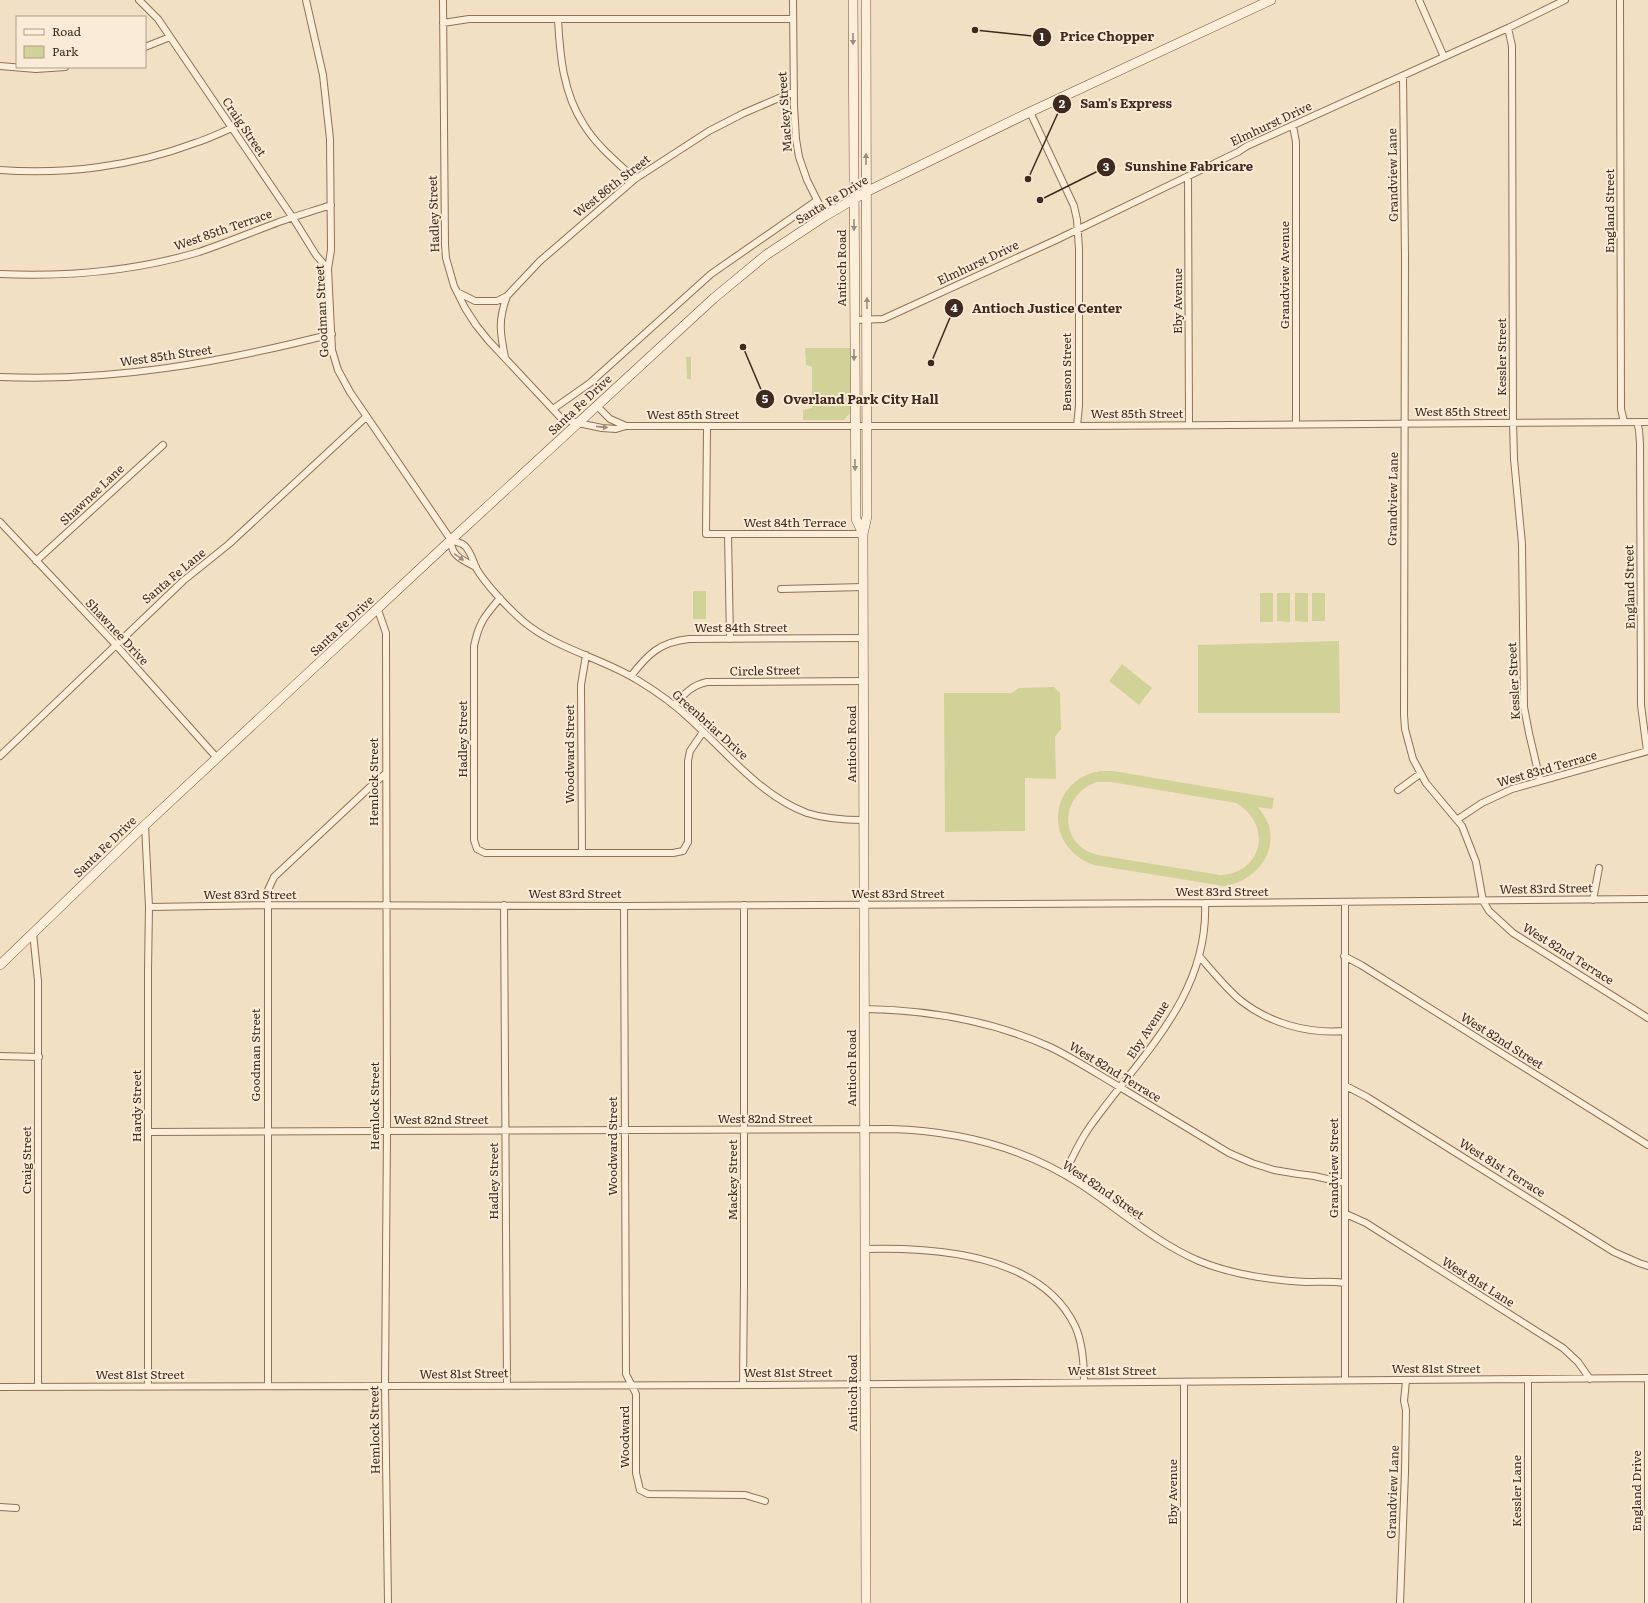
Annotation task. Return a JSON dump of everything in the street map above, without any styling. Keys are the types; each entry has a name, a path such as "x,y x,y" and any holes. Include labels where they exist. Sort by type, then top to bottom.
{"main road":[{"name":"Antioch Road","path":"853,0 854,426 856,519 863,534"},
{"name":"Antioch Road","path":"866,0 867,516 863,534 866,1603"},
{"name":"Santa Fe Drive","path":"0,965 145,825 378,610 451,540 714,298 766,255 854,198 1030,112 1271,0"}],"street":[{"name":"Craig Street","path":"139,0 151,10 170,37 293,218 316,255 328,269"},
{"name":"Goodman Street","path":"306,0 318,49 326,98 330,150 331,250 328,269 332,350 340,374 366,417 451,540"},
{"name":"Hadley Street","path":"443,0 444,245 451,278 457,292 476,325 488,340 562,418 578,423"},
{"name":"Mackey Street","path":"793,0 793,92 796,139 799,157 807,180 816,201 825,216"},
{"path":"1418,0 1444,57"},
{"name":"Elmhurst Drive","path":"854,320 884,319 1077,230 1247,146 1508,28 1565,0"},
{"name":"England Street","path":"1620,0 1621,409 1624,422"},
{"path":"443,24 469,19 793,19"},
{"path":"558,19 562,68 568,92 574,106 584,126 593,137 635,179"},
{"name":"Kessler Street","path":"1508,28 1512,46 1513,422 1514,459 1522,544 1524,707 1528,733 1540,780"},
{"path":"146,47 170,37"},
{"path":"0,66 16,67"},
{"path":"24,68 50,68"},
{"name":"Grandview Lane","path":"1403,76 1405,423 1404,715 1410,749 1420,774 1458,820 1470,845 1476,862 1484,901"},
{"name":"West 86th Street","path":"507,296 540,261 635,179 709,131 744,113 793,92"},
{"name":"Benson Street","path":"1030,112 1074,206 1077,220 1079,269 1079,406 1077,426"},
{"name":"Grandview Avenue","path":"1293,126 1296,150 1296,424"},
{"path":"0,170 51,171 113,164 170,152 232,128"},
{"name":"Eby Avenue","path":"1188,176 1189,425"},
{"path":"553,409 590,383 711,274 816,201"},
{"name":"West 85th Terrace","path":"0,274 78,274 152,263 199,252 331,205"},
{"path":"457,292 475,301 497,300 507,296"},
{"path":"505,357 500,333 500,321 502,308 507,296"},
{"name":"West 85th Street","path":"0,377 76,377 164,369 240,357 332,334"},
{"name":"West 85th Street","path":"597,406 610,419 626,426"},
{"name":"Santa Fe Lane","path":"0,756 183,581 230,544 366,417"},
{"name":"England Street","path":"1636,422 1639,430 1640,443 1645,634 1641,717 1647,751"},
{"name":"West 85th Street","path":"578,423 616,429 626,426 1077,426 1648,422"},
{"path":"707,427 706,534 728,534 730,639"},
{"name":"Shawnee Lane","path":"36,561 50,550 163,445"},
{"name":"Shawnee Drive","path":"0,522 218,758"},
{"name":"West 84th Terrace","path":"728,534 863,534"},
{"name":"Greenbriar Drive","path":"476,567 456,555 451,549 451,540 465,546 476,567 500,598 524,622 542,635 631,676 675,705 746,773 778,798 793,807 823,818 839,820 864,820"},
{"path":"780,589 864,588"},
{"name":"Hadley Street","path":"500,598 482,620 474,646 474,840 477,849 485,853 582,852"},
{"name":"Hemlock Street","path":"378,610 386,633 385,906 387,1131 385,1386 388,1603"},
{"name":"West 84th Street","path":"631,676 647,657 663,645 675,641 689,639 864,638"},
{"name":"Woodward Street","path":"582,852 581,685 586,655"},
{"name":"Circle Street","path":"675,705 687,692 698,684 707,682 864,681"},
{"path":"582,852 673,853 683,851 688,842 688,761 690,751 703,732"},
{"name":"West 83rd Terrace","path":"1458,820 1482,802 1496,795 1540,780 1647,751"},
{"name":"Goodman Street","path":"268,1386 268,890 274,877 385,774"},
{"path":"1398,790 1420,774"},
{"name":"Hardy Street","path":"145,825 149,907 148,1386"},
{"path":"1593,900 1599,868"},
{"name":"West 83rd Street","path":"149,907 864,905 1648,899"},
{"name":"West 82nd Terrace","path":"1484,901 1489,911 1513,933 1648,1018"},
{"path":"1344,956 1345,902"},
{"name":"Eby Avenue","path":"1064,1174 1088,1129 1147,1054 1174,1013 1195,971 1200,957 1204,930 1205,903"},
{"name":"Hadley Street","path":"504,905 507,1384"},
{"name":"Mackey Street","path":"743,1384 744,905"},
{"name":"Woodward Street","path":"624,906 626,1374 630,1385"},
{"name":"Craig Street","path":"33,933 38,981 39,1057 38,1386"},
{"name":"Grandview Street","path":"1344,956 1346,1086 1345,1380"},
{"name":"West 82nd Street","path":"1344,956 1368,969 1648,1145"},
{"path":"1200,957 1240,1000 1268,1018 1303,1029 1319,1031 1344,1031"},
{"name":"West 82nd Terrace","path":"864,1009 921,1012 951,1016 1011,1032 1049,1047 1076,1061 1229,1153 1274,1170 1314,1176 1345,1183"},
{"path":"0,1056 39,1057"},
{"name":"West 81st Terrace","path":"1346,1086 1368,1097 1614,1252 1639,1264 1648,1266"},
{"name":"West 82nd Street","path":"148,1132 864,1129 920,1130 946,1133 986,1142 1016,1152 1064,1174 1148,1233 1172,1248 1200,1261 1228,1271 1276,1280 1345,1283"},
{"name":"West 81st Lane","path":"1346,1214 1366,1223 1563,1348 1578,1362 1590,1379"},
{"path":"864,1249 917,1249 968,1257 1016,1272 1035,1281 1058,1300 1075,1326 1081,1342 1084,1382"},
{"name":"West 81st Street","path":"0,1387 385,1386 507,1384 865,1384 1648,1378"},
{"name":"England Drive","path":"1648,1378 1648,1603"},
{"name":"Kessler Lane","path":"1528,1380 1528,1603"},
{"name":"Grandview Lane","path":"1400,1603 1405,1472 1406,1410 1404,1401 1406,1381"},
{"name":"Eby Avenue","path":"1184,1382 1184,1603"},
{"name":"Woodward","path":"630,1385 636,1394 636,1473 640,1490 648,1494 745,1495 765,1501"},
{"path":"0,1507 16,1508"}],"green space":[{"path":"805,348 851,348 850,413 844,420 803,420 803,410 812,408 812,367 806,365"},
{"path":"686,357 691,357 691,379 687,379"},
{"path":"693,591 706,591 706,619 693,619"},
{"path":"1260,593 1273,593 1273,622 1260,622"},
{"path":"1277,593 1290,593 1290,622 1277,621"},
{"path":"1295,593 1308,593 1308,622 1295,621"},
{"path":"1312,593 1325,593 1325,621 1312,621"},
{"path":"1339,641 1340,713 1198,713 1198,645"},
{"path":"1122,664 1152,688 1139,705 1109,681"},
{"path":"1054,687 1060,693 1061,729 1055,737 1056,779 1025,778 1025,831 945,832 944,693 1012,693 1019,688"},
{"path":"1101,771 1113,771 1274,798 1272,809 1258,807 1266,818 1271,837 1266,858 1253,873 1244,879 1234,884 1224,886 1094,865 1077,856 1066,844 1060,830 1058,815 1062,800 1070,787 1083,777","holes":["1097,782 1111,782 1236,803 1248,812 1255,823 1259,835 1258,846 1254,857 1246,866 1235,872 1220,875 1098,855 1085,850 1076,841 1070,831 1068,820 1070,808 1076,797 1084,788"]}],"place":[{"name":"Price Chopper","path":"975,30"},
{"name":"Sam's Express","path":"1028,179"},
{"name":"Sunshine Fabricare","path":"1040,200"},
{"name":"Overland Park City Hall","path":"743,347"},
{"name":"Antioch Justice Center","path":"931,363"}]}
